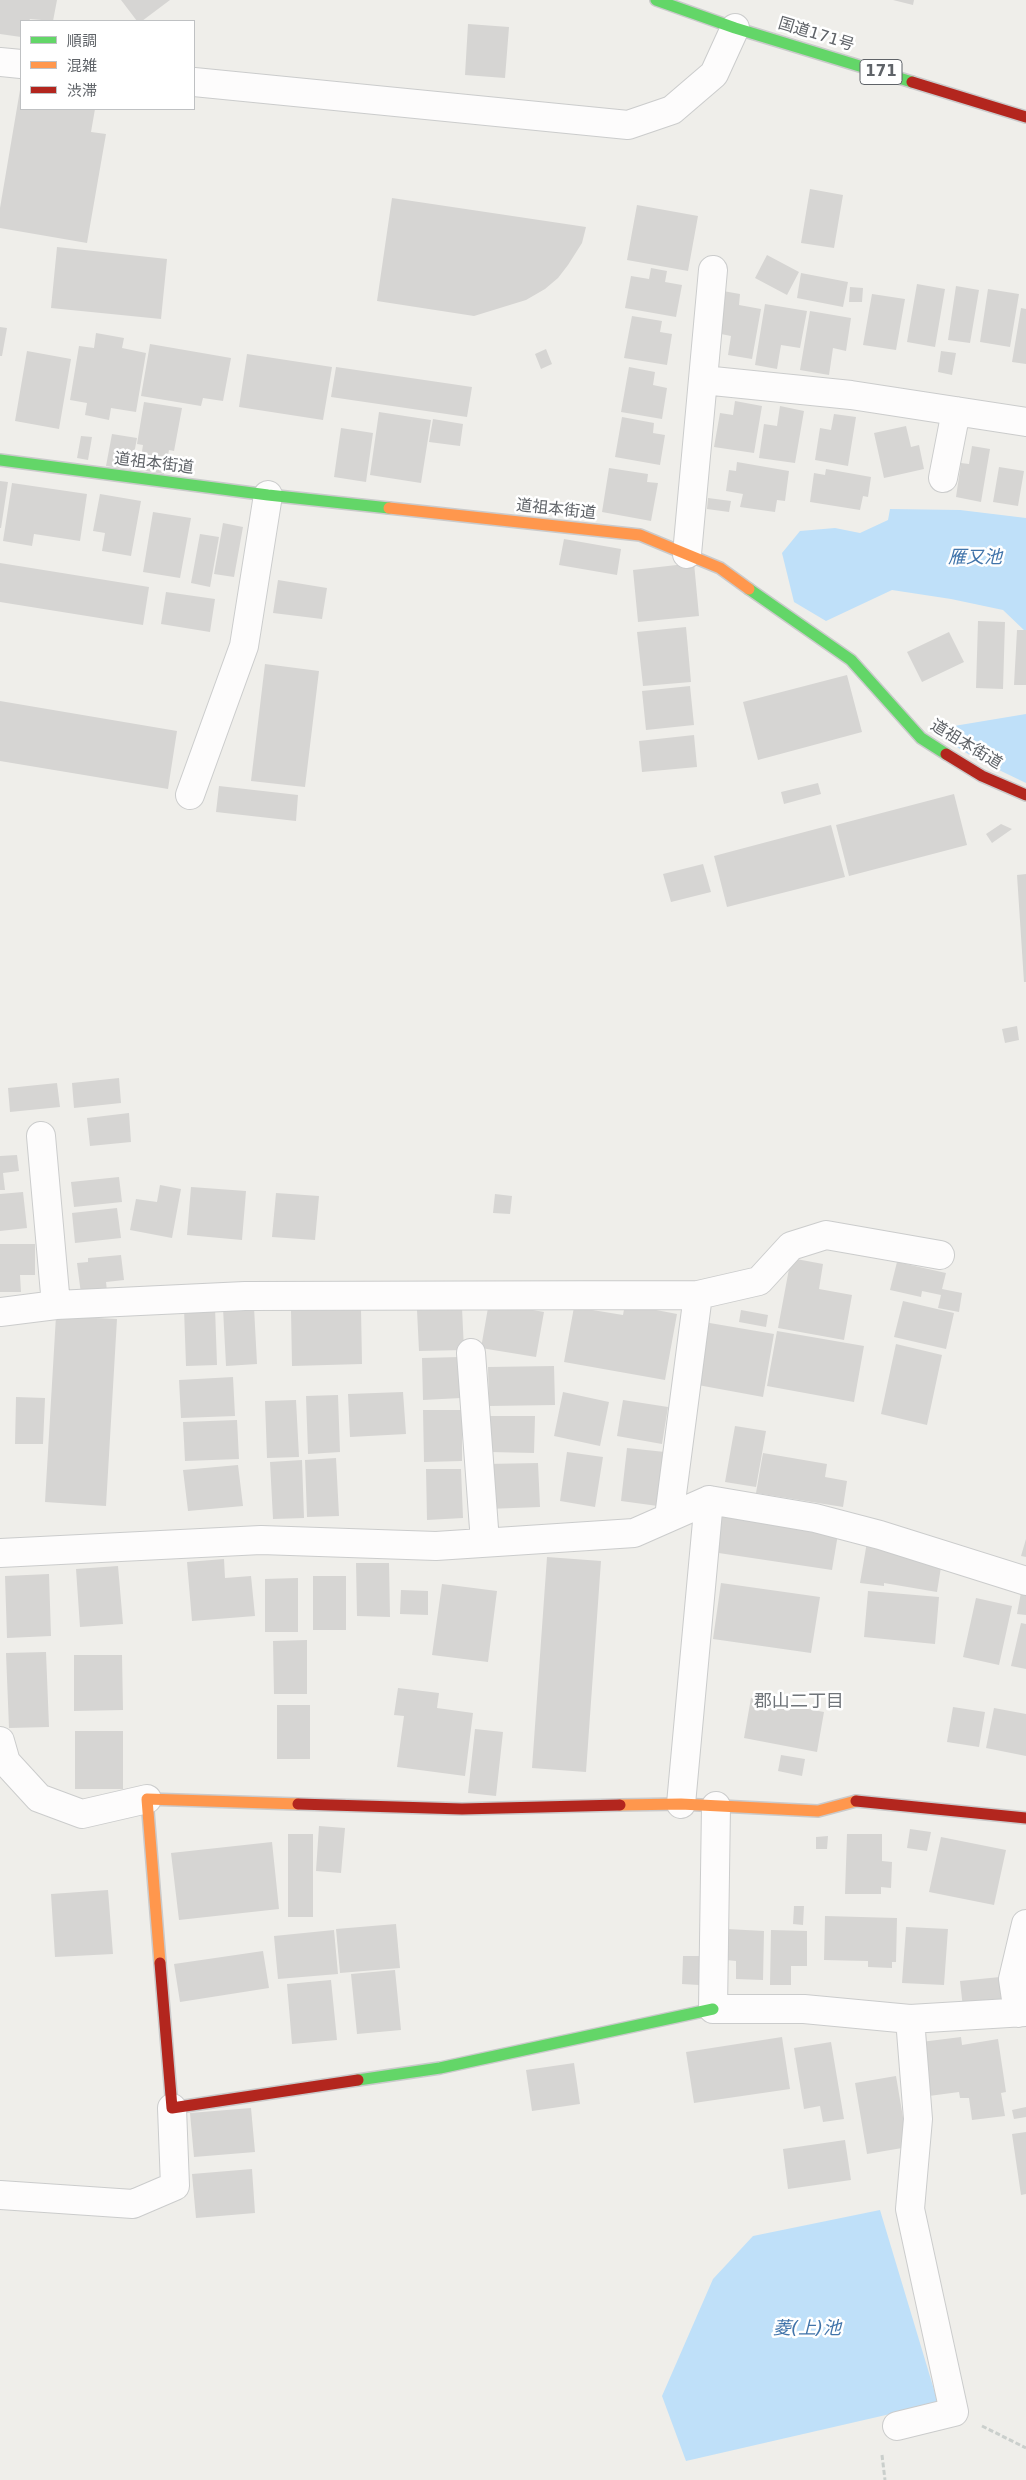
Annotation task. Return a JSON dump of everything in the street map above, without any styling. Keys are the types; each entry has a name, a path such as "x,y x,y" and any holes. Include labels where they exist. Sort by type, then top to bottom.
{"main road":[{"name":"国道171号","path":"656,0 735,28 1026,117"},
{"name":"道祖本街道","path":"0,460 268,495 640,535 720,568 851,660 920,738 982,776 1026,796"},
{"path":"713,2009 440,2068 172,2108 147,1799 462,1809 681,1804 818,1811 852,1800 1026,1818"}],"street":[{"path":"195,82 628,125 672,110 714,74 735,28"},
{"path":"0,62 20,64"},
{"path":"687,554 713,270"},
{"path":"703,380 851,395 1026,422"},
{"path":"944,478 956,411"},
{"path":"190,795 244,646 268,495"},
{"path":"41,1136 56,1305"},
{"path":"0,1312 56,1305 245,1296 698,1294 758,1281 791,1246 826,1235 940,1255"},
{"path":"669,1517 698,1294"},
{"path":"471,1353 485,1542"},
{"path":"681,1804 709,1500"},
{"path":"0,1553 261,1540 436,1546 634,1532 709,1500 815,1518 880,1535 1026,1581"},
{"path":"0,1741 6,1762 39,1798 82,1814 147,1799"},
{"path":"716,1806 713,2009 804,2009 910,2019 1022,2012 1012,1979 1026,1924"},
{"path":"897,2426 954,2412 910,2209 918,2119 910,2019"},
{"path":"0,2195 133,2204 175,2186 172,2108"}],"path":[{"path":"954,2412 1026,2448"}],"water":[{"name":"雁又池","path":"890,509 960,510 1026,518 1026,632 1003,610 951,599 892,590 826,621 794,602 782,553 800,531 835,528 860,533 888,520"},
{"path":"1026,714 1026,783 976,759 930,730"},
{"name":"菱(上)池","path":"880,2210 938,2403 686,2461 662,2396 713,2279 753,2236"}],"building":[{"path":"0,0 57,0 53,20 20,20 20,37 0,34"},
{"path":"121,0 170,0 143,20 136,20"},
{"path":"893,0 914,0 913,5"},
{"path":"468,24 509,27 505,78 465,75"},
{"path":"20,90 20,110 95,110 91,132 106,134 87,243 0,228 0,208"},
{"path":"810,189 843,195 834,248 801,243"},
{"path":"392,198 586,227 582,243 568,265 558,278 545,289 526,300 474,316 377,301"},
{"path":"637,205 698,216 688,271 627,260"},
{"path":"57,247 167,259 161,319 51,308"},
{"path":"767,255 799,272 787,295 755,278"},
{"path":"651,268 667,271 665,282 682,285 676,317 625,308 631,276 649,279"},
{"path":"801,273 848,282 843,307 797,298"},
{"path":"917,284 945,289 935,347 907,342"},
{"path":"956,286 979,290 970,343 948,340"},
{"path":"850,287 863,288 862,302 849,302"},
{"path":"988,289 1019,294 1010,347 980,342"},
{"path":"723,291 740,294 739,305 761,309 752,359 728,355 731,336 716,333"},
{"path":"872,294 905,299 896,350 863,345"},
{"path":"765,304 807,311 800,348 781,345 777,369 755,365"},
{"path":"1021,308 1026,309 1026,364 1012,362"},
{"path":"810,311 851,318 846,351 833,348 829,375 800,370"},
{"path":"632,316 662,321 660,332 672,334 667,365 624,358"},
{"path":"0,327 7,328 2,356 0,356"},
{"path":"96,333 124,338 122,348 146,353 136,412 111,408 109,420 85,415 87,403 70,400 79,346 94,348"},
{"path":"150,344 231,358 223,401 203,398 201,406 141,396"},
{"path":"546,349 552,364 541,369 535,354"},
{"path":"27,351 71,359 59,429 15,421"},
{"path":"941,351 956,353 952,375 938,372"},
{"path":"247,354 332,367 323,420 239,407"},
{"path":"336,367 472,387 467,417 331,397"},
{"path":"629,367 655,372 653,385 667,388 662,419 621,412"},
{"path":"735,401 762,406 754,453 714,447 720,413 733,415"},
{"path":"144,402 182,408 174,451 169,450 164,474 139,470 143,445 137,444"},
{"path":"780,406 804,411 795,463 759,458 764,424 777,426"},
{"path":"379,412 431,420 421,483 370,475"},
{"path":"834,414 856,417 848,466 815,460 820,428 831,430"},
{"path":"622,417 654,423 653,433 665,435 660,465 615,457"},
{"path":"433,419 463,424 460,446 429,442"},
{"path":"906,426 911,447 919,445 924,469 884,478 874,433"},
{"path":"341,428 373,433 366,482 334,477"},
{"path":"112,434 137,438 131,470 106,466"},
{"path":"81,436 92,437 88,460 77,458"},
{"path":"972,446 990,449 981,502 956,497 961,463 969,464"},
{"path":"737,462 789,471 785,501 777,500 775,512 740,507 743,494 726,491 729,470 736,471"},
{"path":"999,467 1024,471 1018,506 993,502"},
{"path":"609,468 648,474 647,482 658,483 651,521 602,512"},
{"path":"826,469 871,477 868,497 863,496 860,510 810,502 814,473 825,475"},
{"path":"0,481 8,482 1,528 0,528"},
{"path":"12,483 87,494 80,541 34,534 32,546 3,541"},
{"path":"100,494 141,501 131,556 102,551 105,533 93,531"},
{"path":"708,498 731,501 729,512 707,509"},
{"path":"153,512 191,518 180,578 143,572"},
{"path":"223,523 243,527 234,577 214,574"},
{"path":"200,534 219,537 210,587 191,583"},
{"path":"564,539 621,549 617,575 559,565"},
{"path":"0,563 149,587 143,625 0,602"},
{"path":"694,563 699,616 638,622 633,570"},
{"path":"278,580 327,588 322,619 273,613"},
{"path":"166,592 215,599 210,632 161,624"},
{"path":"978,621 1005,622 1003,689 976,688"},
{"path":"686,627 691,682 643,686 637,632"},
{"path":"1017,630 1026,630 1026,685 1014,685"},
{"path":"949,632 964,662 922,682 907,652"},
{"path":"265,664 319,671 305,787 251,781"},
{"path":"847,675 862,732 758,760 743,702"},
{"path":"690,686 694,725 646,730 642,691"},
{"path":"0,701 177,731 168,789 0,761"},
{"path":"694,735 697,767 642,772 639,741"},
{"path":"818,783 821,794 784,804 781,792"},
{"path":"219,786 298,795 296,821 216,812"},
{"path":"954,794 967,845 849,876 836,825"},
{"path":"1001,824 1012,829 992,843 986,834"},
{"path":"831,825 845,877 727,907 714,856"},
{"path":"703,864 711,892 671,902 663,874"},
{"path":"1026,874 1026,982 1024,982 1017,875"},
{"path":"1017,1026 1019,1040 1005,1043 1002,1029"},
{"path":"119,1078 121,1103 74,1108 72,1083"},
{"path":"57,1083 60,1107 10,1112 8,1088"},
{"path":"129,1113 131,1142 90,1146 87,1118"},
{"path":"17,1155 19,1171 3,1173 5,1190 0,1190 0,1156"},
{"path":"119,1177 122,1202 74,1207 71,1182"},
{"path":"160,1185 181,1189 172,1238 130,1230 136,1199 157,1202"},
{"path":"191,1187 246,1191 242,1240 187,1235"},
{"path":"23,1192 27,1228 0,1231 0,1194"},
{"path":"276,1193 319,1196 315,1240 272,1237"},
{"path":"495,1194 512,1196 510,1214 493,1213"},
{"path":"117,1208 121,1238 75,1243 72,1213"},
{"path":"0,1244 35,1244 35,1275 20,1275 21,1292 0,1292"},
{"path":"121,1255 124,1280 106,1282 107,1291 81,1294 77,1263 88,1262 88,1258"},
{"path":"791,1258 823,1264 819,1289 852,1295 844,1340 778,1328"},
{"path":"897,1262 946,1273 942,1289 962,1293 959,1312 938,1308 941,1295 922,1291 921,1297 890,1290"},
{"path":"903,1301 954,1313 946,1349 894,1337"},
{"path":"489,1302 544,1312 536,1357 481,1348"},
{"path":"625,1304 677,1314 665,1380 564,1362 574,1307 623,1315"},
{"path":"215,1307 217,1365 186,1366 184,1308"},
{"path":"254,1307 257,1364 226,1366 223,1308"},
{"path":"462,1308 464,1350 419,1351 417,1310"},
{"path":"361,1309 362,1364 292,1366 291,1310"},
{"path":"741,1310 768,1315 766,1327 739,1322"},
{"path":"56,1316 117,1319 106,1506 45,1502"},
{"path":"698,1321 774,1334 763,1397 687,1383"},
{"path":"777,1331 864,1346 854,1402 767,1386"},
{"path":"896,1344 942,1355 927,1425 881,1414"},
{"path":"459,1357 461,1398 423,1400 422,1358"},
{"path":"554,1366 555,1405 489,1406 488,1367"},
{"path":"233,1377 235,1416 181,1418 179,1380"},
{"path":"403,1392 406,1434 350,1437 348,1394"},
{"path":"563,1392 609,1402 600,1446 554,1436"},
{"path":"338,1395 340,1452 308,1454 306,1396"},
{"path":"16,1397 45,1398 43,1444 15,1444"},
{"path":"296,1400 299,1457 267,1458 265,1401"},
{"path":"623,1400 668,1407 662,1444 617,1436"},
{"path":"423,1410 462,1410 462,1461 424,1462"},
{"path":"490,1416 535,1416 534,1453 490,1452"},
{"path":"237,1420 239,1459 185,1461 183,1422"},
{"path":"735,1426 766,1431 756,1487 725,1482"},
{"path":"627,1448 665,1452 658,1506 621,1501"},
{"path":"567,1452 603,1457 595,1507 560,1501"},
{"path":"763,1453 827,1464 825,1477 847,1481 843,1507 756,1493"},
{"path":"336,1458 339,1516 307,1517 305,1460"},
{"path":"302,1460 304,1518 273,1519 270,1462"},
{"path":"538,1463 540,1507 487,1509 486,1464"},
{"path":"238,1465 243,1506 188,1511 183,1470"},
{"path":"426,1469 461,1469 463,1518 427,1520"},
{"path":"717,1516 838,1534 832,1570 712,1552"},
{"path":"1026,1539 1026,1557 1021,1556"},
{"path":"867,1542 942,1561 937,1592 884,1583 884,1586 860,1583"},
{"path":"547,1557 601,1561 586,1772 532,1768"},
{"path":"224,1559 225,1578 251,1576 255,1616 192,1621 187,1562"},
{"path":"356,1563 389,1563 390,1617 357,1616"},
{"path":"118,1566 123,1624 80,1627 76,1569"},
{"path":"49,1574 51,1636 7,1638 5,1576"},
{"path":"313,1576 346,1576 346,1630 313,1630"},
{"path":"298,1578 298,1632 265,1632 265,1579"},
{"path":"721,1583 820,1597 811,1653 713,1639"},
{"path":"442,1584 497,1591 488,1662 432,1655"},
{"path":"1022,1587 1026,1588 1026,1615 1017,1614"},
{"path":"401,1590 428,1591 428,1615 400,1614"},
{"path":"868,1591 939,1597 935,1644 864,1637"},
{"path":"976,1598 1012,1606 999,1665 963,1657"},
{"path":"1021,1623 1026,1624 1026,1669 1011,1666"},
{"path":"307,1640 307,1694 274,1694 273,1641"},
{"path":"46,1652 49,1727 9,1728 6,1653"},
{"path":"74,1655 122,1655 123,1710 74,1711"},
{"path":"398,1688 439,1693 437,1708 473,1713 465,1776 397,1767 404,1716 394,1715"},
{"path":"751,1698 824,1712 817,1752 744,1738"},
{"path":"277,1705 310,1705 310,1759 277,1759"},
{"path":"953,1707 985,1712 979,1747 947,1742"},
{"path":"994,1708 1026,1714 1026,1756 986,1748"},
{"path":"475,1729 503,1732 496,1796 468,1793"},
{"path":"75,1731 123,1731 123,1789 75,1789"},
{"path":"781,1755 805,1759 802,1776 778,1771"},
{"path":"319,1826 345,1828 341,1873 316,1871"},
{"path":"910,1829 931,1832 927,1851 907,1848"},
{"path":"288,1834 313,1834 313,1917 288,1917"},
{"path":"847,1834 882,1834 882,1861 892,1862 891,1888 881,1887 881,1894 845,1894"},
{"path":"828,1836 827,1849 816,1849 816,1837"},
{"path":"941,1837 1006,1850 994,1905 929,1892"},
{"path":"272,1842 279,1909 179,1920 171,1853"},
{"path":"108,1890 113,1954 55,1957 51,1894"},
{"path":"794,1906 804,1906 803,1925 793,1924"},
{"path":"825,1916 897,1918 896,1962 892,1962 892,1968 868,1967 868,1961 824,1960"},
{"path":"396,1924 400,1968 340,1973 336,1929"},
{"path":"906,1927 948,1929 944,1985 902,1983"},
{"path":"727,1929 764,1931 763,1980 736,1979 736,1961 726,1960"},
{"path":"334,1930 338,1974 278,1979 274,1936"},
{"path":"771,1930 807,1931 807,1966 791,1966 791,1985 770,1985"},
{"path":"263,1951 269,1988 180,2002 174,1964"},
{"path":"683,1956 700,1956 699,1985 682,1984"},
{"path":"395,1970 401,2030 357,2034 351,1974"},
{"path":"1000,1977 1002,2005 963,2008 960,1981"},
{"path":"331,1980 337,2040 292,2044 287,1984"},
{"path":"782,2037 790,2089 694,2103 686,2052"},
{"path":"961,2037 962,2045 998,2039 1006,2092 1001,2093 1005,2116 972,2120 969,2098 960,2098 959,2092 929,2096 921,2042"},
{"path":"831,2042 844,2119 823,2122 820,2106 804,2109 794,2048"},
{"path":"574,2063 580,2104 532,2111 526,2070"},
{"path":"896,2076 908,2147 867,2154 855,2083"},
{"path":"1026,2107 1026,2117 1014,2119 1012,2110"},
{"path":"251,2108 255,2152 194,2157 190,2113"},
{"path":"1026,2132 1026,2194 1021,2195 1012,2134"},
{"path":"845,2140 851,2180 788,2189 783,2149"},
{"path":"252,2169 255,2213 196,2218 192,2174"}],"traffic: fast":[{"path":"656,0 735,28 912,82"},
{"path":"0,460 268,495 389,508"},
{"path":"749,589 851,660 921,738 946,754"},
{"path":"358,2080 440,2068 713,2009"}],"traffic: slow":[{"path":"389,508 640,535 720,568 749,589"},
{"path":"160,1963 147,1799 298,1804"},
{"path":"620,1805 681,1804 818,1811 856,1801"}],"traffic: jam":[{"path":"912,82 1026,117"},
{"path":"946,754 982,776 1026,795"},
{"path":"856,1801 1026,1818"},
{"path":"298,1804 462,1809 620,1805"},
{"path":"160,1963 172,2108 358,2080"}],"district":[{"name":"郡山二丁目","path":"799,1702"}]}
